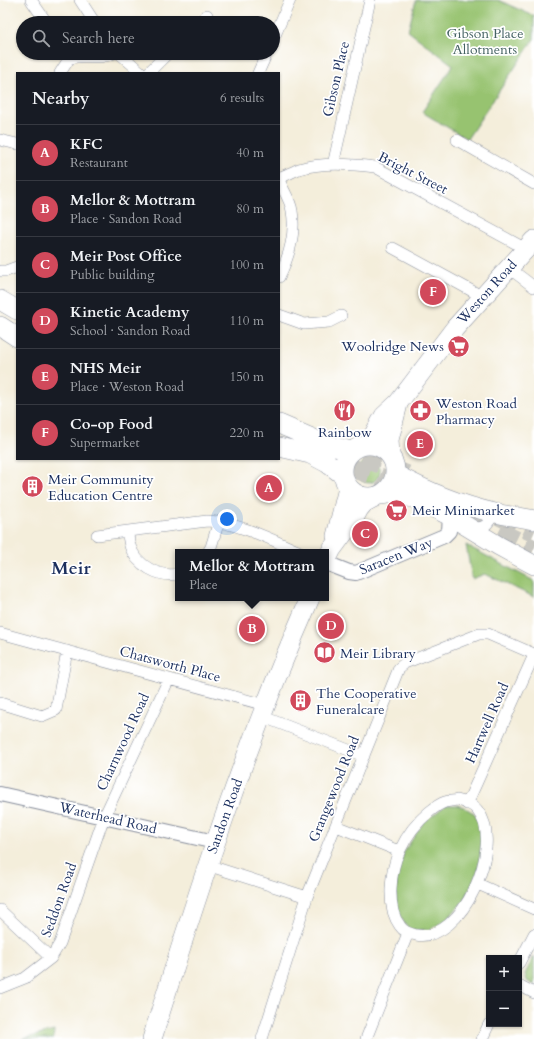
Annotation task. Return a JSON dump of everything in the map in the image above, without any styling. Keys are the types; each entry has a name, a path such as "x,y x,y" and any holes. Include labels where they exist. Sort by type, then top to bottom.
{"highway":[{"name":"Weston Road","path":"360,448 384,416 398,403 455,328 530,244"},
{"path":"0,289 16,296"},
{"path":"0,300 16,309"},
{"path":"0,316 16,325"},
{"path":"0,326 16,336"},
{"name":"Weston Road","path":"390,455 389,440 398,403"},
{"path":"280,424 341,449 378,446 390,455 394,464 395,474 390,487 378,496 364,503 329,556"},
{"path":"280,447 310,454 327,463 357,495 368,497 395,493 416,498 473,529 499,546 534,564"},
{"path":"329,554 345,482 343,466 346,458 360,448"},
{"path":"395,474 430,492 494,513 534,520"},
{"name":"Sandon Road","path":"152,1039 207,865 263,711 309,601"}],"street":[{"path":"32,0 42,16"},
{"path":"80,0 90,16"},
{"path":"280,24 290,0"},
{"name":"Gibson Place","path":"333,165 370,0"},
{"path":"60,72 66,60"},
{"path":"127,60 141,72"},
{"path":"149,72 161,60"},
{"path":"258,72 264,60"},
{"path":"0,140 16,144"},
{"path":"457,140 534,184"},
{"name":"Bright Street","path":"280,179 300,169 317,165 357,165 375,167 530,244"},
{"path":"280,181 292,210 293,232 288,257 280,273"},
{"path":"393,248 474,292 481,300"},
{"path":"0,271 6,271 16,267"},
{"path":"509,268 534,287"},
{"path":"280,315 304,324 328,322 341,316"},
{"path":"473,529 481,528 487,525 494,513"},
{"name":"Saracen Way","path":"329,559 348,572 356,573 444,536 449,531 450,516"},
{"path":"97,535 208,521 219,521 261,535 293,549"},
{"path":"210,549 219,521"},
{"path":"128,531 130,547 136,557 145,566 164,574 175,574"},
{"name":"Chatsworth Place","path":"0,633 169,679 263,711 364,756"},
{"name":"Grangewood Road","path":"262,1039 307,897 399,668 405,663 479,634 488,634 534,654"},
{"path":"0,703 42,716 56,710 67,651"},
{"name":"Hartwell Road","path":"468,804 534,654"},
{"name":"Charnwood Road","path":"104,818 169,679"},
{"name":"Waterhead Road","path":"0,794 216,842"},
{"path":"457,800 468,804 478,812 483,821 486,841 485,856 478,884 467,904 450,922 440,930 430,934 421,936 408,933 396,920 392,902 393,875 399,851 420,820 436,806 445,802 457,800"},
{"name":"Seddon Road","path":"0,988 25,978 52,958 60,943 104,818"},
{"path":"336,826 399,851"},
{"path":"207,865 307,897"},
{"path":"478,884 534,909"},
{"path":"0,910 52,958"},
{"path":"366,1039 408,933"},
{"path":"522,958 534,934"},
{"path":"522,987 534,993"},
{"path":"482,1039 488,1027"}],"green space":[{"name":"Gibson Place Allotments","path":"416,0 498,0 534,16 534,39 467,139 422,112 453,65 408,31"},
{"path":"369,461 377,464 380,472 377,480 369,483 361,480 358,472 361,464"},
{"path":"466,545 534,581 534,597 485,574 472,579"},
{"path":"446,805 464,807 475,814 479,823 482,841 478,870 464,901 447,919 429,930 412,930 405,925 397,910 397,876 404,852 423,823"},
{"path":"534,956 534,985 527,981 525,974"},
{"path":"54,1031 53,1039 22,1039"}],"tunnel":[{"path":"335,447 413,477"},
{"path":"324,459 370,474 417,494"},
{"path":"447,506 534,549"},
{"path":"499,516 534,533"}],"place":[{"name":"Co-op Food","path":"433,292"},
{"name":"Woolridge News","path":"459,346"},
{"name":"Rainbow","path":"345,410"},
{"name":"Weston Road Pharmacy","path":"421,411"},
{"name":"NHS Meir","path":"420,444"},
{"name":"Meir Community Education Centre","path":"33,487"},
{"name":"KFC","path":"269,488"},
{"name":"Meir Minimarket","path":"397,510"},
{"name":"Meir Post Office","path":"365,534"},
{"name":"Kinetic Academy","path":"331,626"},
{"name":"Mellor & Mottram","path":"252,629"},
{"name":"Meir Library","path":"325,653"},
{"name":"The Cooperative Funeralcare","path":"301,701"}],"district":[{"name":"Meir","path":"71,568"}]}
